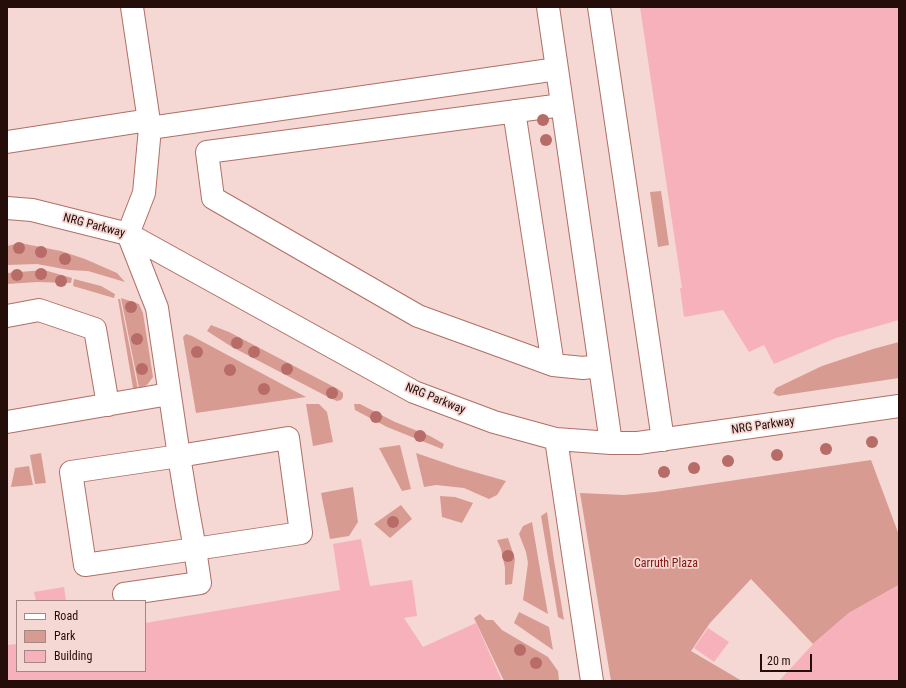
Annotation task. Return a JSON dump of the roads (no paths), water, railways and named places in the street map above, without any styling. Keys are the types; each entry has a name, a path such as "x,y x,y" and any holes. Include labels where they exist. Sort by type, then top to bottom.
{"lane":[{"path":"124,594 200,583 169,394 157,308 128,234 144,193 150,124 132,7"},
{"path":"548,7 611,444"},
{"path":"599,7 663,440"},
{"path":"7,142 557,69"},
{"path":"562,105 207,152 213,198 418,316 553,365 583,368 599,366"},
{"path":"514,111 553,365"},
{"name":"NRG Parkway","path":"7,208 32,210 128,234 414,392 494,422 556,439 611,444 663,440 899,406"},
{"path":"7,316 39,310 95,329 108,405"},
{"path":"7,422 169,394"},
{"path":"288,438 301,533 85,565 71,472 179,456 288,438"},
{"path":"556,439 592,681"}],"park label":[{"name":"Carruth Plaza","path":"666,564"}]}
